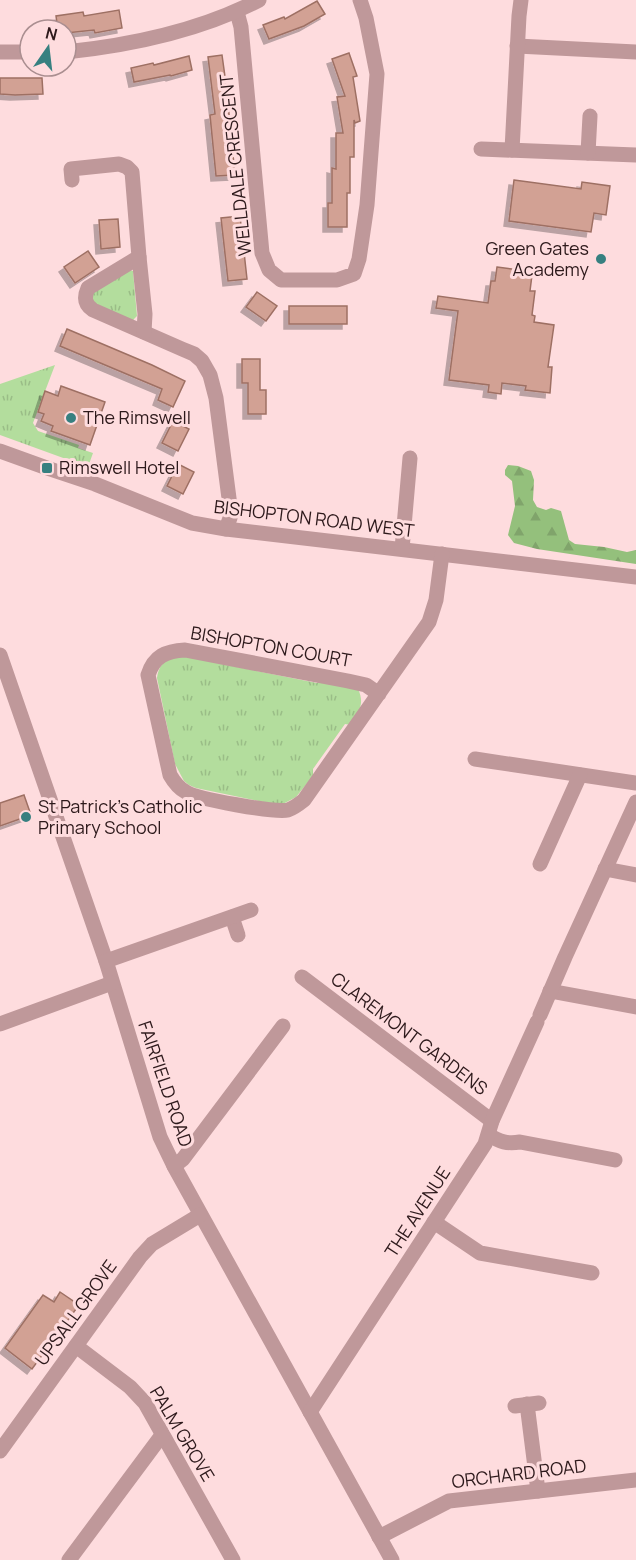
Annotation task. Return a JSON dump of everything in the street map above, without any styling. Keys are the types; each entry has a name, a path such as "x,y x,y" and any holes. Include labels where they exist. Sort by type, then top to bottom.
{"street":[{"path":"78,51 141,41 196,26 237,12 259,0"},
{"name":"WELLDALE CRESCENT","path":"237,12 241,27 262,253 269,270 281,280 337,280 354,274 359,259 368,205 377,74 366,18 360,0"},
{"path":"512,150 521,0"},
{"path":"517,46 636,52"},
{"path":"0,52 18,52"},
{"path":"588,153 590,116"},
{"path":"481,149 636,154"},
{"path":"72,180 71,169 118,164 127,167 132,172 145,314 144,332"},
{"path":"139,257 88,288 85,300 87,306 93,310 194,354 202,361 210,375 216,398 229,494 230,518 226,529"},
{"name":"BISHOPTON ROAD WEST","path":"0,451 116,492 192,523 226,529 636,577"},
{"path":"402,549 410,458"},
{"name":"BISHOPTON COURT","path":"379,694 366,685 185,650 170,650 159,657 148,675 170,775 179,788 192,795 270,810 289,809 304,800 379,694 429,622 436,600 442,554"},
{"name":"FAIRFIELD ROAD","path":"0,655 106,961 160,1137 200,1215 392,1560"},
{"path":"475,759 636,783"},
{"path":"540,864 580,775"},
{"name":"THE AVENUE","path":"310,1412 485,1144 550,991 636,802"},
{"path":"605,869 636,875"},
{"path":"106,961 251,910"},
{"path":"232,917 238,935"},
{"name":"CLAREMONT GARDENS","path":"302,977 491,1128"},
{"path":"0,1024 112,983"},
{"path":"550,991 636,1007"},
{"path":"174,1167 183,1160 283,1026"},
{"path":"491,1128 499,1141 520,1142 596,1164 615,1160"},
{"name":"UPSALL GROVE","path":"0,1451 140,1257 153,1244 200,1215"},
{"path":"434,1222 480,1253 592,1273"},
{"name":"PALM GROVE","path":"76,1346 130,1387 145,1403 233,1560"},
{"path":"527,1404 538,1491"},
{"path":"69,1560 162,1435"},
{"name":"ORCHARD ROAD","path":"379,1537 449,1501 636,1480"}],"green space":[{"path":"130,270 133,271 137,316 132,321 94,305 91,293"},
{"path":"55,365 33,423 38,431 79,445 78,448 93,453 88,467 0,435 0,384"},
{"path":"508,465 531,471 534,480 533,500 537,507 561,511 569,540 575,544 627,552 636,550 636,564 537,549 514,543 508,535 515,506 512,481 505,475"},
{"path":"182,656 317,683 321,679 358,689 361,699 360,708 351,725 345,724 313,769 313,776 296,797 283,804 196,788 184,781 175,764 157,678 162,664"}],"building":[{"path":"317,1 325,14 304,26 269,39 263,25 284,17 285,19"},
{"path":"119,10 122,28 95,33 94,30 78,32 78,18 56,18 56,16 83,12 84,16"},
{"path":"349,53 357,76 353,77 360,121 355,123 354,120 354,157 350,157 347,227 328,227 328,203 332,203 332,168 336,169 336,133 343,133 337,97 345,96 332,59"},
{"path":"222,55 230,104 228,104 235,175 216,176 210,115 215,114 208,57"},
{"path":"189,56 192,70 134,82 131,68"},
{"path":"0,78 42,78 43,94 0,94"},
{"path":"514,180 581,189 582,182 610,186 606,215 594,213 591,232 509,221"},
{"path":"240,216 247,279 228,281 221,218"},
{"path":"118,219 120,247 101,249 99,220"},
{"path":"88,251 99,267 75,283 64,267"},
{"path":"497,267 519,270 519,274 532,275 530,291 535,291 532,315 535,316 534,322 554,325 548,367 552,367 550,393 525,390 526,386 502,383 501,394 488,392 489,385 449,380 458,311 436,308 438,296 488,303 491,281 495,281"},
{"path":"257,292 277,306 266,321 246,307"},
{"path":"289,306 347,306 347,324 289,324"},
{"path":"67,329 185,381 173,407 158,400 162,389 60,346"},
{"path":"242,359 260,359 260,390 266,390 266,414 248,414 248,383 242,383"},
{"name":"The Rimswell","path":"61,386 105,402 90,445 51,431 53,426 41,421 44,414 38,412 45,391 58,396"},
{"path":"173,421 189,429 178,451 162,443"},
{"path":"178,464 194,472 183,494 167,486"},
{"path":"24,795 31,815 0,826 0,803"},
{"path":"60,1292 79,1305 32,1369 5,1348 43,1295 54,1302"}],"place":[{"name":"Green Gates Academy","path":"601,259"},
{"name":"The Rimswell","path":"71,418"},
{"name":"Rimswell Hotel","path":"47,468"},
{"name":"St Patrick's Catholic Primary School","path":"26,817"}]}
